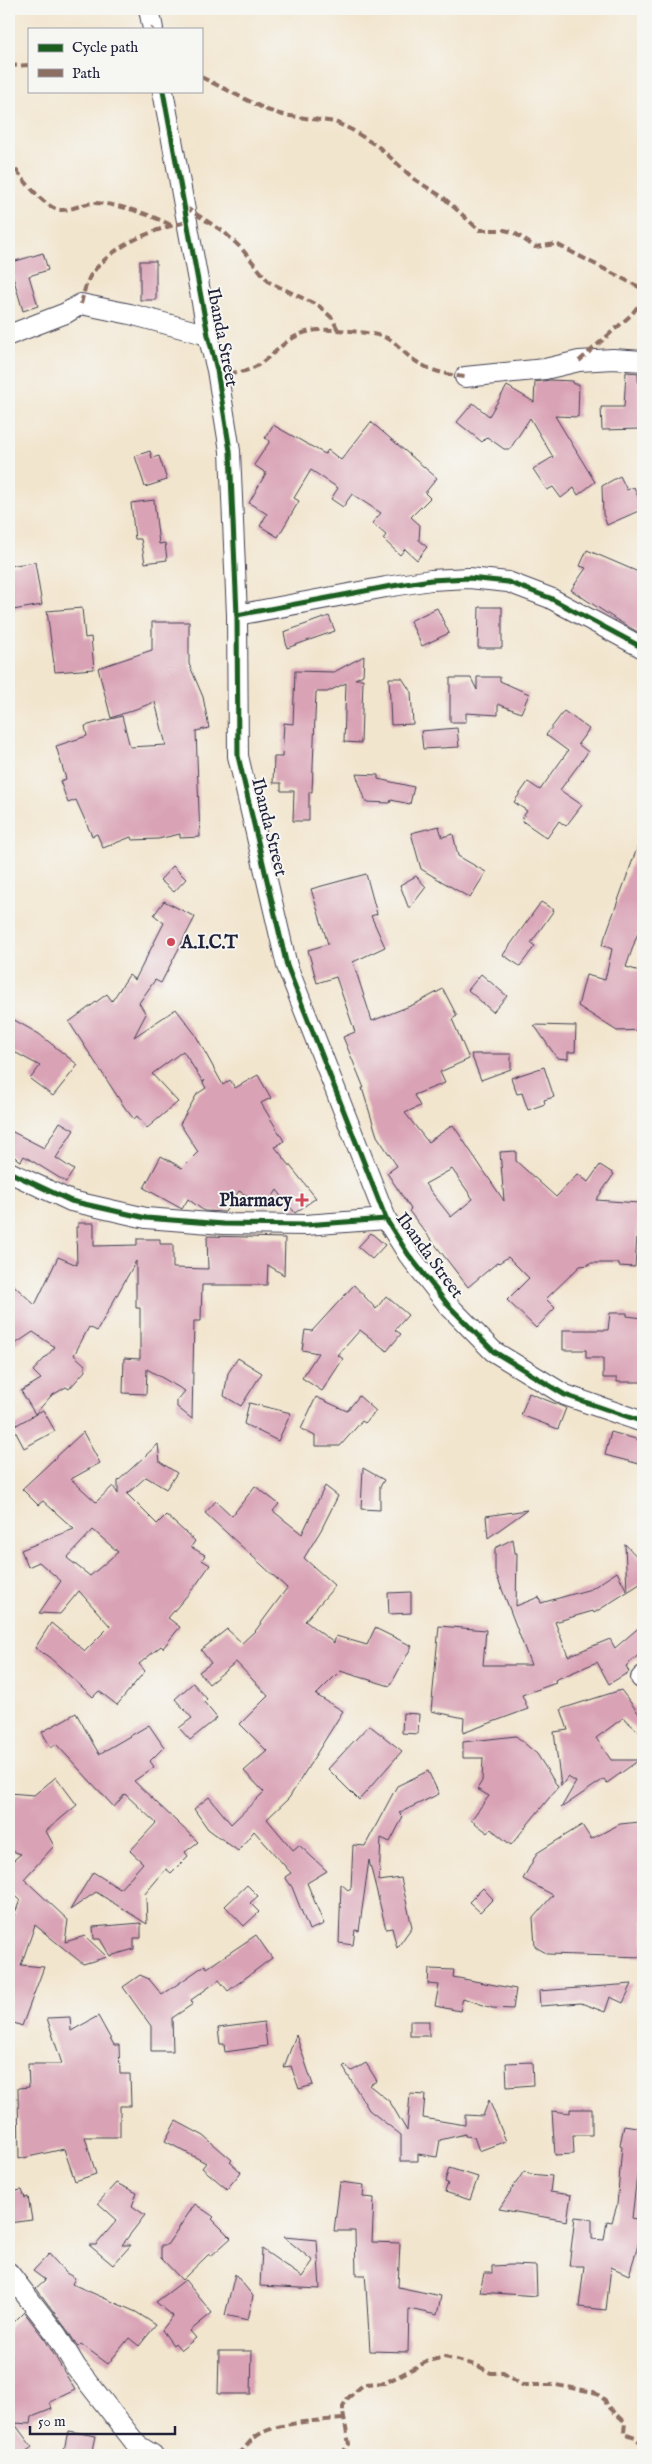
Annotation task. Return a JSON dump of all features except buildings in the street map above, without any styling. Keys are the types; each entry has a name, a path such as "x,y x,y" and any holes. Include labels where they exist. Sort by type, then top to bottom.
{"street":[{"path":"149,9 153,28"},
{"name":"Ibanda Street","path":"163,92 208,335 217,370 230,451 237,615 238,756 287,966 386,1219 408,1254 448,1306 493,1351 565,1394 643,1422"},
{"path":"9,335 66,313 81,304 130,314 208,335"},
{"path":"465,377 545,369 579,361 613,359 643,362"},
{"path":"237,615 395,585 431,580 469,578 508,582 550,598 643,648"},
{"path":"9,1172 71,1201 146,1218 241,1224 305,1225 386,1219"},
{"path":"9,2273 56,2334 76,2367 137,2445 154,2455"}],"marked path":[{"path":"9,66 28,65"},
{"path":"202,78 267,110 283,115 335,122 352,130 380,148 414,179 444,198 479,230 513,232 535,247 556,244 643,289"},
{"path":"9,160 37,195 56,209 66,210 89,203 114,205 134,210 171,225"},
{"path":"185,207 224,232 242,249 269,282 319,306 332,318 338,330"},
{"path":"81,304 91,275 112,253 136,239 161,229 187,222"},
{"path":"579,361 631,315 643,300"},
{"path":"217,370 234,372 248,370 259,364 290,339 303,333 335,330 385,337 391,340 408,356 424,366 444,373 465,377"},
{"path":"341,2455 349,2444 343,2413 343,2406 347,2399 364,2384 385,2383 428,2361 445,2357 476,2365 491,2373 503,2373 522,2385 556,2385 594,2392 605,2400 607,2405 625,2422 624,2433 635,2437 643,2445"},
{"path":"238,2455 254,2438 273,2428 298,2423 345,2419"}],"cycle path":[{"path":"163,92 208,335 217,370 230,451 237,615 238,756 287,966 386,1219 408,1254 448,1305 493,1351 565,1395 643,1422"},
{"path":"237,615 386,587 431,580 469,578 508,582 550,598 643,648"},
{"path":"9,1172 71,1201 146,1218 223,1224 305,1225 386,1219"}],"place":[{"name":"A.I.C.T","path":"171,942"},
{"name":"Pharmacy","path":"302,1200"}]}
